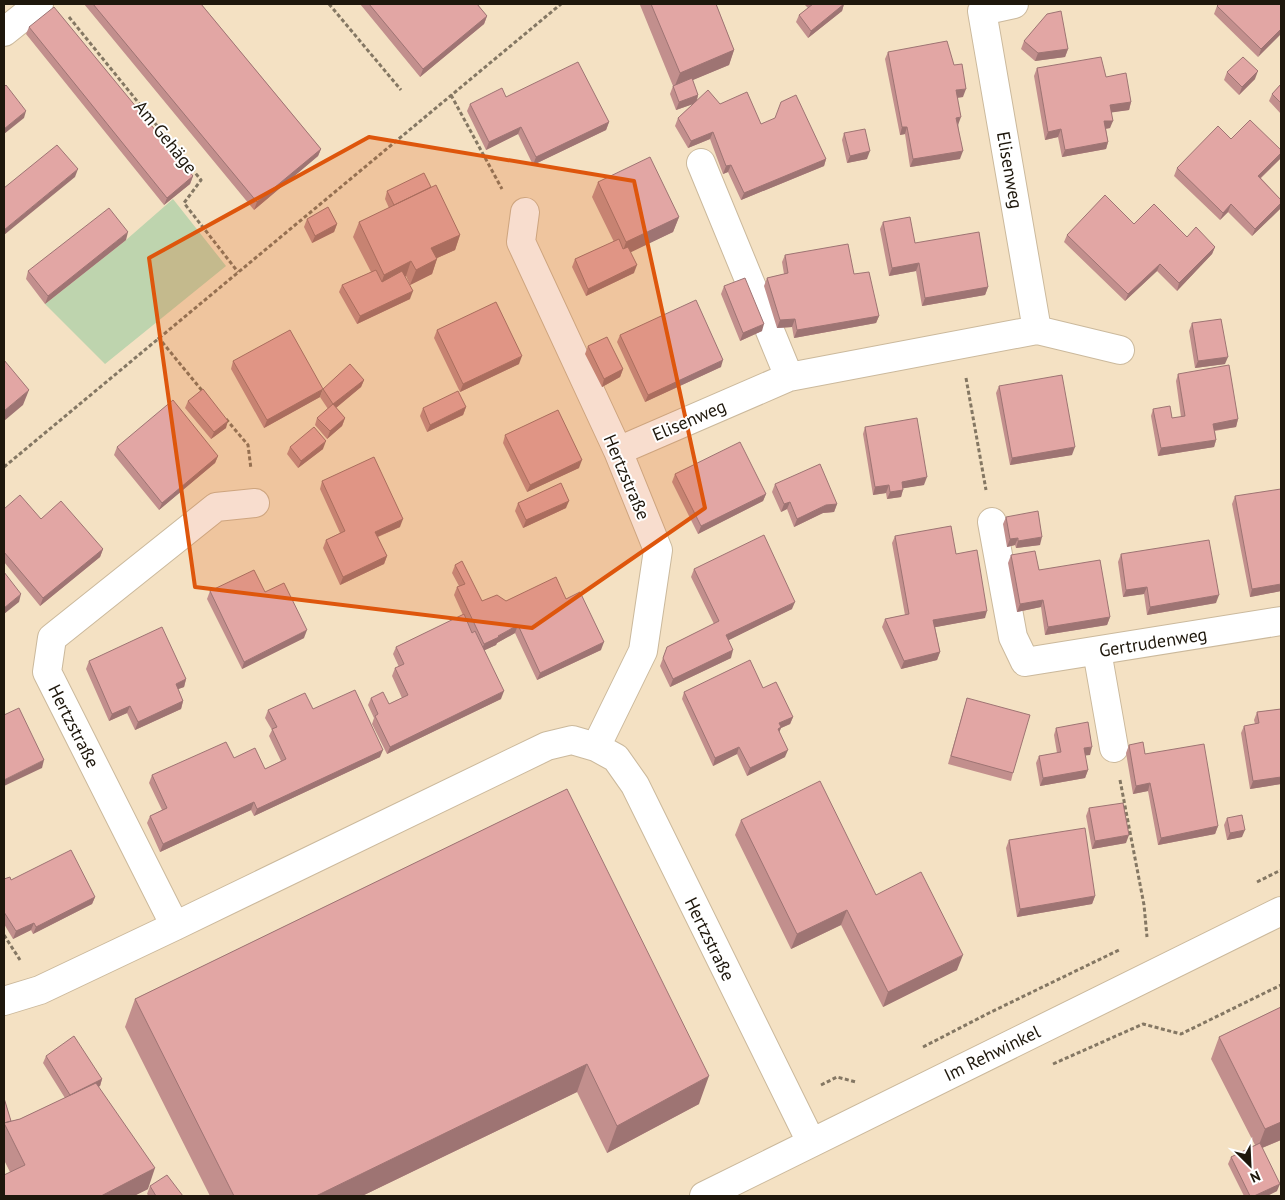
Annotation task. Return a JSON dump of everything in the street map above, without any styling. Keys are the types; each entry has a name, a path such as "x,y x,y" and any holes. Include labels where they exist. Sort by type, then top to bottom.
{"street":[{"path":"4,32 39,4"},
{"name":"Elisenweg","path":"1014,4 971,7 1037,330"},
{"path":"701,163 789,377"},
{"name":"Hertzstraße","path":"525,212 520,242 618,451 658,550 642,651 596,747"},
{"name":"Elisenweg","path":"618,451 789,377 1037,330 1120,350"},
{"name":"Hertzstraße","path":"175,926 47,672 52,638 216,507 255,503"},
{"name":"Gertrudenweg","path":"992,522 1013,637 1025,662 1281,622"},
{"path":"1096,651 1114,748"},
{"name":"Hertzstraße","path":"4,1002 40,990 547,746 572,740 596,747 616,758 635,785 811,1142"},
{"name":"Im Rehwinkel","path":"704,1196 1281,911"}],"path":[{"path":"329,4 401,90"},
{"path":"4,467 158,337 562,4"},
{"name":"Am Gehäge","path":"65,11 201,180 184,203 238,272"},
{"path":"451,95 503,192 525,212"},
{"path":"158,337 209,399"},
{"path":"960,345 992,522"},
{"path":"222,414 248,445 255,503"},
{"path":"1114,748 1144,904 1147,937"},
{"path":"1256,883 1281,870"},
{"path":"1138,941 1155,933"},
{"path":"916,1052 989,1013 1120,950"},
{"path":"1045,1068 1144,1024 1181,1034 1281,985"},
{"path":"790,1101 837,1076 855,1082 863,1081"}],"highlighted area":[{"path":"369,137 634,181 705,508 532,628 195,587 149,258"}],"green space":[{"path":"173,199 226,266 105,364 45,304 126,240"}],"building":[{"path":"93,4 201,4 321,149 257,202"},
{"path":"369,4 477,4 487,16 423,69"},
{"path":"651,4 716,4 734,50 680,73"},
{"path":"813,4 844,4 811,31 799,15"},
{"path":"1219,4 1281,4 1281,29 1261,49 1217,6"},
{"path":"54,7 193,176 167,198 29,27"},
{"path":"1061,11 1068,49 1038,53 1024,41 1047,14"},
{"path":"947,41 954,65 962,64 966,89 956,90 961,117 956,118 963,151 913,159 907,127 902,127 888,52"},
{"path":"1101,57 1106,77 1126,73 1131,102 1110,105 1113,121 1104,121 1108,142 1065,150 1061,129 1048,132 1037,68"},
{"path":"1243,57 1258,71 1242,87 1227,72"},
{"path":"578,62 609,122 536,157 521,127 489,142 470,104 502,88 506,97"},
{"path":"692,78 698,95 679,102 673,86"},
{"path":"1281,84 1281,103 1272,94"},
{"path":"6,85 26,111 4,129 4,87"},
{"path":"708,90 720,104 747,92 761,124 775,118 781,102 796,95 826,159 744,193 731,165 726,166 713,132 691,141 678,118"},
{"path":"1250,120 1281,150 1281,153 1258,176 1281,200 1281,203 1255,229 1231,204 1223,213 1177,168 1218,126 1231,139"},
{"path":"865,129 870,151 850,156 844,133"},
{"path":"57,145 78,169 4,230 4,188"},
{"path":"650,157 679,217 626,242 598,182"},
{"path":"424,173 431,187 394,205 387,191"},
{"path":"436,185 460,235 431,248 437,259 416,270 411,261 384,275 359,222"},
{"path":"1105,195 1134,224 1154,204 1187,237 1196,227 1215,247 1179,283 1160,264 1128,294 1067,235"},
{"path":"328,207 337,224 315,236 307,219"},
{"path":"109,208 128,232 48,296 28,271"},
{"path":"910,217 915,243 979,232 988,287 925,298 919,263 892,268 883,222"},
{"path":"619,239 623,249 628,247 637,265 588,289 575,259"},
{"path":"848,244 854,274 869,272 879,316 797,330 795,319 780,320 767,278 788,273 785,255"},
{"path":"376,270 382,282 402,271 413,291 360,316 342,285"},
{"path":"745,278 764,324 743,333 724,286"},
{"path":"696,300 723,360 648,395 620,335"},
{"path":"496,302 522,356 463,384 437,330"},
{"path":"1221,319 1228,357 1198,361 1192,323"},
{"path":"290,330 323,389 267,420 233,361"},
{"path":"607,337 623,369 604,379 588,346"},
{"path":"4,360 29,390 4,411"},
{"path":"350,364 364,380 333,404 323,389"},
{"path":"1229,365 1238,419 1213,424 1216,440 1161,448 1153,409 1170,406 1172,418 1185,416 1178,374"},
{"path":"1062,375 1075,447 1012,458 999,386"},
{"path":"203,389 228,421 214,432 188,401"},
{"path":"458,391 466,407 430,425 423,408"},
{"path":"173,400 218,456 162,503 117,447"},
{"path":"333,404 345,418 330,431 317,418"},
{"path":"558,410 582,460 530,485 505,435"},
{"path":"917,418 927,477 902,482 903,490 890,492 889,485 875,487 865,427"},
{"path":"314,427 326,441 301,461 290,447"},
{"path":"740,442 766,494 701,526 675,474"},
{"path":"374,457 403,519 375,532 387,556 343,577 326,540 345,531 322,481"},
{"path":"820,464 837,504 826,505 797,519 790,502 784,504 775,484"},
{"path":"561,483 569,501 526,520 518,503"},
{"path":"1281,489 1281,584 1252,589 1235,496"},
{"path":"20,495 41,519 61,501 103,549 43,598 4,552 4,509"},
{"path":"1038,511 1042,537 1018,541 1018,538 1010,539 1006,517"},
{"path":"951,526 956,554 977,550 987,611 933,620 940,652 904,661 885,619 909,614 895,536"},
{"path":"764,535 795,602 726,635 733,650 673,679 663,658 667,647 719,621 694,569"},
{"path":"1209,540 1219,595 1150,607 1147,587 1126,590 1121,554"},
{"path":"1035,551 1039,570 1100,560 1110,617 1048,627 1043,600 1020,604 1011,555"},
{"path":"462,561 482,601 497,595 506,601 556,577 566,599 580,592 604,642 540,673 518,625 484,644 457,587 465,584 455,565"},
{"path":"254,570 265,592 284,583 307,630 244,662 210,591"},
{"path":"4,572 21,594 4,608"},
{"path":"464,614 472,633 475,631 504,691 390,747 375,716 378,714 371,698 383,692 389,704 408,695 395,668 404,664 396,647"},
{"path":"162,627 186,679 176,684 183,701 138,722 130,706 112,714 89,661"},
{"path":"750,660 763,688 776,682 793,717 779,723 781,727 778,729 788,750 750,768 739,747 715,758 684,692"},
{"path":"355,690 383,750 257,809 254,802 163,844 150,816 167,808 152,775 226,742 234,758 255,748 265,769 286,759 272,729 277,727 268,710 305,693 313,709"},
{"path":"967,698 1030,715 1013,773 951,756"},
{"path":"19,708 44,760 4,780 4,715"},
{"path":"1281,709 1281,777 1253,781 1244,726 1259,723 1257,712"},
{"path":"1088,722 1092,747 1084,748 1088,770 1043,778 1039,756 1061,752 1056,728"},
{"path":"1143,742 1145,754 1204,744 1218,826 1161,838 1150,783 1136,786 1129,745"},
{"path":"820,781 876,895 921,872 963,955 888,992 847,910 797,934 741,820"},
{"path":"567,789 709,1076 617,1126 587,1064 316,1196 234,1196 135,999"},
{"path":"1123,803 1129,835 1095,841 1089,808"},
{"path":"1242,815 1245,830 1230,833 1227,818"},
{"path":"1085,828 1095,896 1020,909 1009,840"},
{"path":"71,850 95,897 36,927 34,923 16,931 4,912 4,879 10,877 11,880"},
{"path":"1281,1007 1281,1122 1265,1129 1219,1037"},
{"path":"74,1036 102,1079 70,1095 46,1056"},
{"path":"96,1083 155,1168 101,1196 4,1196 4,1175 25,1165 4,1123 20,1119"},
{"path":"4,1098 11,1121 4,1123"},
{"path":"1260,1143 1280,1184 1250,1196 1231,1157"},
{"path":"167,1175 183,1196 156,1196 150,1186"}]}
